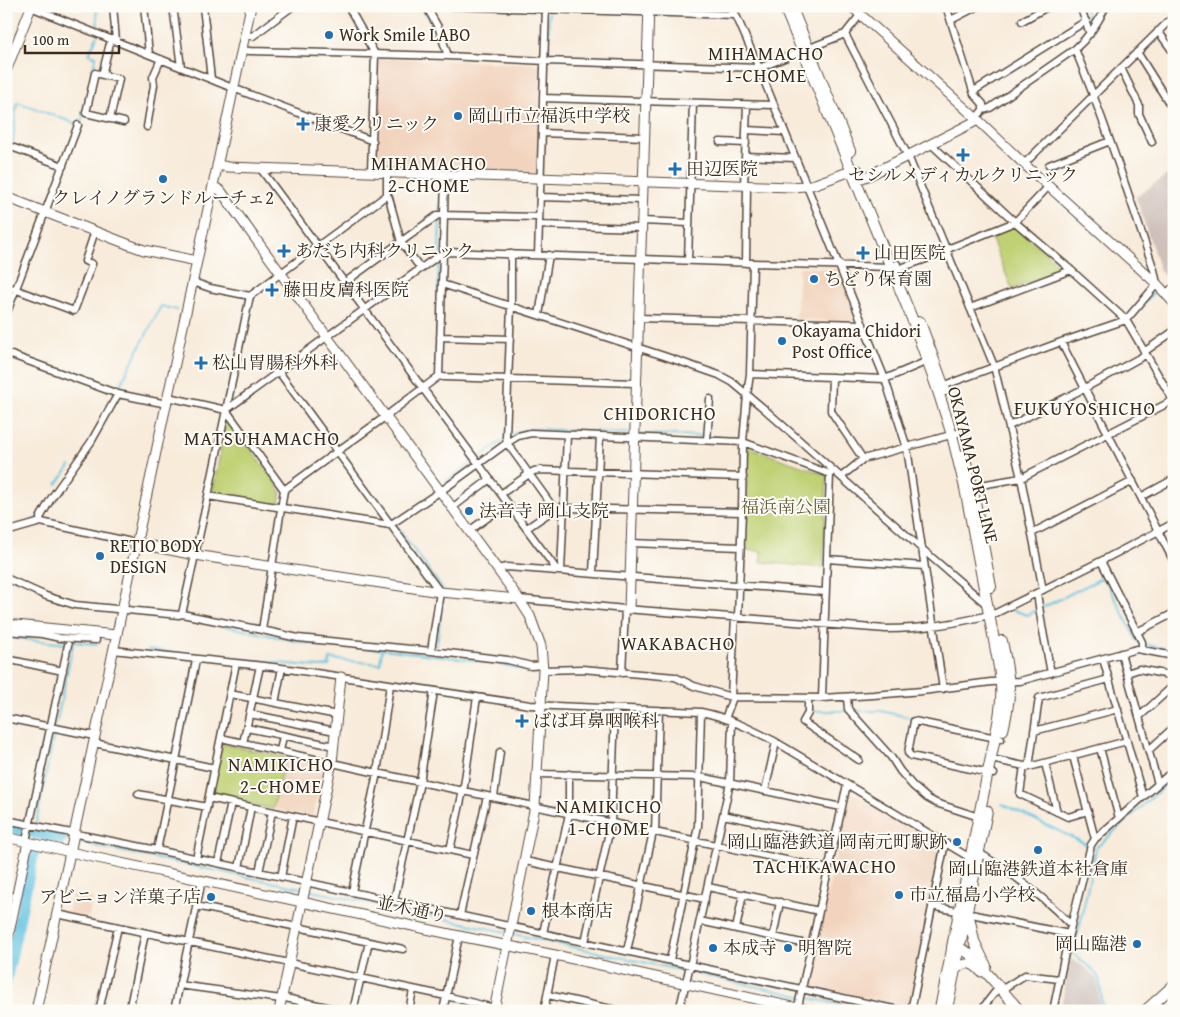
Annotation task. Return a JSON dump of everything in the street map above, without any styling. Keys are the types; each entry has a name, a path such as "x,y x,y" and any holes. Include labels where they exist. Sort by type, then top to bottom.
{"main road":[{"name":"OKAYAMA PORT LINE","path":"784,6 805,49 931,359 955,434 968,487 1005,682 998,739 956,947"},
{"name":"OKAYAMA PORT LINE","path":"791,6 805,49"},
{"path":"963,912 970,921 974,941 998,986"},
{"path":"956,947 972,956 1020,1011"},
{"path":"1145,1011 1174,985"}],"street":[{"path":"102,75 114,40 113,6"},
{"path":"144,6 149,54"},
{"path":"173,6 181,67"},
{"path":"203,6 211,78"},
{"path":"36,1011 193,282 250,6"},
{"path":"245,35 253,36 293,6"},
{"path":"348,6 375,54 371,171"},
{"path":"426,6 439,29 447,55"},
{"path":"445,6 648,9 735,14"},
{"path":"732,6 885,379 906,448 943,689"},
{"path":"851,6 1157,284 1174,303"},
{"path":"217,165 228,167 643,182 806,186 856,175 908,156 977,119 983,104 974,94 946,6"},
{"path":"951,20 978,6"},
{"path":"1022,21 1049,6"},
{"path":"1080,6 1090,34"},
{"path":"982,110 990,108 1075,49 1090,34 1101,10 1106,6"},
{"path":"6,72 30,7 42,9 181,67 373,141"},
{"path":"538,255 548,8"},
{"path":"622,673 632,509 648,9"},
{"path":"242,50 447,55 647,65 759,68 845,34 860,15"},
{"path":"1024,164 1174,16"},
{"path":"974,91 1086,21"},
{"path":"1158,31 1174,53"},
{"path":"845,34 908,156 994,366 1022,478 1040,592 1042,626 1051,673"},
{"path":"1075,49 1094,94 1154,270 1157,284"},
{"path":"1137,52 1174,111"},
{"path":"146,127 154,85 153,77 161,59"},
{"path":"1121,68 1139,105 1139,114 1152,142"},
{"path":"110,119 119,78 94,73 86,113 110,119 124,122"},
{"path":"543,98 774,105"},
{"path":"688,260 693,103"},
{"path":"746,263 745,156 747,105"},
{"path":"6,314 78,126"},
{"path":"746,130 784,132"},
{"path":"542,133 644,138"},
{"path":"1049,165 1110,141"},
{"path":"720,142 746,143"},
{"path":"931,144 1015,222 1126,320 1173,400 1022,478 968,487"},
{"path":"6,145 63,166"},
{"path":"745,156 795,158"},
{"path":"260,168 559,570"},
{"path":"387,172 387,195 401,242 421,269"},
{"path":"439,376 442,284 441,214 445,174"},
{"path":"57,914 446,996 494,1009 535,806 543,668 541,646 536,630 519,599 440,490 221,191 213,186"},
{"path":"6,353 118,394 226,410 446,252 895,268 946,251 1015,222 1049,186"},
{"path":"182,614 250,296 387,195"},
{"path":"6,197 144,250 197,261"},
{"path":"540,198 642,200"},
{"path":"344,282 441,214 539,217"},
{"path":"539,225 689,223"},
{"path":"6,286 74,311 92,264 85,261 95,231"},
{"path":"511,254 507,443 555,510"},
{"path":"539,315 548,255"},
{"path":"679,1011 730,783 729,720 741,547 743,442 746,395 750,374 753,263"},
{"path":"970,308 1071,270"},
{"path":"193,282 210,288 250,296"},
{"path":"442,284 719,375 732,382 762,407 832,472"},
{"path":"940,387 1126,320 1157,284"},
{"path":"1166,294 1174,288"},
{"path":"638,318 863,324"},
{"path":"1009,426 1085,388 1145,353 1174,331"},
{"path":"440,337 510,339"},
{"path":"1061,342 1174,562"},
{"path":"750,374 885,379 931,359"},
{"path":"279,372 440,592 431,651"},
{"path":"262,630 284,490 439,376 635,383"},
{"path":"832,377 831,411 863,459"},
{"path":"41,522 40,518 52,497 91,442 118,394"},
{"path":"708,438 710,399"},
{"path":"226,410 284,490"},
{"path":"208,496 390,525 507,443 524,434 634,438 708,438 743,442 841,476 991,611"},
{"path":"841,476 863,459 955,434"},
{"path":"559,570 567,435"},
{"path":"593,573 600,436"},
{"path":"501,494 529,474 540,470 743,477"},
{"path":"822,698 825,592 832,472"},
{"path":"452,508 490,478"},
{"path":"1141,497 1174,480"},
{"path":"1032,533 1133,481"},
{"path":"469,531 508,503"},
{"path":"527,528 552,511 564,508 742,512"},
{"path":"6,532 41,522 195,555 440,592 627,609 909,629 934,627 991,611 1040,592 1174,523"},
{"path":"630,543 741,547"},
{"path":"827,559 924,566"},
{"path":"1101,561 1137,632 1142,646"},
{"path":"496,569 507,567 559,570 825,592"},
{"path":"6,578 32,591 75,605 182,614 298,638 508,660 543,668 582,669 674,677 694,686 732,697 847,697 943,689 991,682 1020,681 1103,659 1142,646 1174,656"},
{"path":"1137,632 1174,613"},
{"path":"6,624 116,635"},
{"path":"6,630 60,638 96,640"},
{"path":"6,947 68,645"},
{"path":"113,650 282,668 530,705 701,712 729,720 776,742 945,843 1009,871 1052,906 1071,925"},
{"path":"1122,653 1158,784"},
{"path":"6,659 63,671"},
{"path":"1103,659 1143,797"},
{"path":"157,850 196,660"},
{"path":"196,859 236,663"},
{"path":"243,743 260,666"},
{"path":"275,702 282,668"},
{"path":"1127,673 1139,669 1174,676"},
{"path":"278,1011 332,762 341,677"},
{"path":"1088,812 1068,817 1020,794 1027,767 1039,698 1109,679"},
{"path":"352,892 377,773 390,685"},
{"path":"1139,717 1174,685"},
{"path":"394,901 420,782 434,691"},
{"path":"230,694 337,715"},
{"path":"847,697 849,711 891,757 913,786 936,803 982,818"},
{"path":"450,850 463,790 477,698"},
{"path":"808,698 808,713 803,722 859,760"},
{"path":"585,942 611,823 615,709"},
{"path":"1034,731 1118,709"},
{"path":"627,951 654,832 659,710"},
{"path":"670,960 698,826 701,712"},
{"path":"250,714 335,731"},
{"path":"6,718 214,768"},
{"path":"991,773 911,756 908,753 914,720 998,739"},
{"path":"247,728 334,746"},
{"path":"1149,750 1174,728"},
{"path":"280,751 283,736"},
{"path":"221,738 828,869"},
{"path":"994,760 1027,767 1127,741"},
{"path":"765,791 776,742"},
{"path":"1100,748 1119,818"},
{"path":"460,915 473,855 500,752"},
{"path":"1072,756 1095,839"},
{"path":"1045,763 1057,812"},
{"path":"1053,1011 1071,925 1091,845 1095,839 1174,770"},
{"path":"537,774 700,777 841,807"},
{"path":"543,933 569,814 569,774"},
{"path":"798,1006 847,784"},
{"path":"138,794 207,807"},
{"path":"208,798 473,855"},
{"path":"218,864 231,803"},
{"path":"239,868 251,807"},
{"path":"259,872 272,812"},
{"path":"723,815 835,838"},
{"path":"280,877 293,816"},
{"path":"6,820 32,826 72,842 157,850 280,877 304,891 352,892 460,915 510,934 543,933 802,991 903,1011"},
{"name":"並木通り","path":"6,837 72,842 202,880 304,891 460,936 510,934 555,955 687,980 798,1006 811,1011"},
{"path":"911,1011 945,843"},
{"path":"525,861 705,899"},
{"path":"174,1011 202,880"},
{"path":"708,887 819,911"},
{"path":"736,929 743,894"},
{"path":"773,937 780,902"},
{"path":"196,906 403,950"},
{"path":"932,906 1069,934"},
{"path":"700,921 812,945"},
{"path":"99,1011 118,927"},
{"path":"129,1011 145,932"},
{"path":"442,1011 460,936"},
{"path":"353,1011 369,942"},
{"path":"947,1011 955,970 956,947"},
{"path":"939,1011 956,947"},
{"path":"544,1011 555,955"},
{"path":"955,970 964,964 972,964 998,986"},
{"path":"983,1011 998,986 1025,975 1059,979"},
{"path":"179,985 281,998 345,1011"},
{"path":"409,1011 413,990"},
{"path":"548,995 620,1011"}],"shaded area":[{"name":"岡山市立福浜中学校","path":"380,58 540,64 537,170 535,173 376,168 374,166 378,60"},
{"path":"1174,170 1174,283 1172,285 1160,271 1136,197"},
{"path":"799,267 837,269 858,321 796,320"},
{"path":"286,757 324,766 313,816 310,817 274,809"},
{"path":"853,793 942,847 909,1007 810,986 808,982 849,794"},
{"path":"72,893 93,898 88,917 68,913"},
{"path":"1071,959 1086,968 1097,979 1103,1011 1060,1011"}],"green space":[{"path":"1015,226 1065,270 1012,289 990,235"},
{"path":"227,418 229,418 281,491 279,504 212,495"},
{"name":"福浜南公園","path":"748,447 826,475 823,568 761,562 761,551 744,550"},
{"path":"225,744 285,757 273,809 213,796 212,793 222,745"}],"waterway":[{"path":"96,6 98,27"},
{"path":"421,6 433,25 444,54"},
{"path":"1084,6 1091,28"},
{"path":"518,56 548,57 549,12"},
{"path":"92,73 96,56 89,54 97,36"},
{"path":"13,142 17,102 77,124"},
{"path":"81,124 83,112"},
{"path":"6,182 12,153"},
{"path":"440,213 441,178"},
{"path":"440,218 440,253"},
{"path":"436,358 439,258"},
{"path":"1144,303 1154,292"},
{"path":"117,391 161,306 177,310"},
{"path":"441,407 479,458"},
{"path":"509,436 520,431 532,429 629,433"},
{"path":"640,434 705,436"},
{"path":"710,437 740,438"},
{"path":"480,457 502,441"},
{"path":"446,481 474,461"},
{"path":"57,484 70,466"},
{"path":"30,522 38,516"},
{"path":"395,524 442,588"},
{"path":"1044,607 1104,577 1137,641 1140,643"},
{"path":"436,649 443,598"},
{"path":"1013,610 1027,615 1037,610"},
{"path":"224,626 311,644 382,649"},
{"path":"6,637 66,644"},
{"path":"73,644 73,642 98,644"},
{"path":"56,725 73,644"},
{"path":"1144,644 1174,651"},
{"path":"148,650 320,667 329,666 330,659 380,664 382,649 489,662 531,671"},
{"path":"814,711 846,711"},
{"path":"854,711 881,711 916,719"},
{"path":"6,722 54,732"},
{"path":"36,823 55,730"},
{"path":"1105,1011 1099,978 1092,969 1073,953 1072,949 1080,925 1096,848 1174,777"},
{"path":"1002,804 1086,844 1087,848"},
{"path":"6,827 61,839"},
{"path":"33,833 35,828"},
{"path":"61,839 68,841"},
{"path":"75,842 301,888"},
{"path":"6,981 35,847"},
{"path":"308,890 506,932"},
{"path":"513,934 870,1011"},
{"path":"9,950 13,951"}],"place":[{"name":"Work Smile LABO","path":"329,35"},
{"name":"岡山市立福浜中学校","path":"458,116"},
{"name":"康愛クリニック","path":"303,124"},
{"name":"セシルメディカルクリニック","path":"963,155"},
{"name":"田辺医院","path":"675,169"},
{"name":"クレイノグランドルーチェ2","path":"163,179"},
{"name":"あだち内科クリニック","path":"284,251"},
{"name":"山田医院","path":"863,253"},
{"name":"ちどり保育園","path":"814,279"},
{"name":"藤田皮膚科医院","path":"272,290"},
{"name":"Okayama Chidori Post Office","path":"782,341"},
{"name":"松山胃腸科外科","path":"201,363"},
{"name":"法音寺 岡山支院","path":"469,511"},
{"name":"RETIO BODY DESIGN","path":"100,556"},
{"name":"ばば耳鼻咽喉科","path":"522,721"},
{"name":"岡山臨港鉄道 岡南元町駅跡","path":"957,842"},
{"name":"岡山臨港鉄道本社倉庫","path":"1038,850"},
{"name":"市立福島小学校","path":"899,895"},
{"name":"アビニョン洋菓子店","path":"211,897"},
{"name":"根本商店","path":"531,911"},
{"name":"岡山臨港","path":"1137,944"},
{"name":"本成寺","path":"713,948"},
{"name":"明智院","path":"788,948"}],"district":[{"name":"MIHAMACHO 1-CHOME","path":"766,64"},
{"name":"MIHAMACHO 2-CHOME","path":"429,174"},
{"name":"FUKUYOSHICHO","path":"1085,408"},
{"name":"CHIDORICHO","path":"660,413"},
{"name":"MATSUHAMACHO","path":"262,438"},
{"name":"WAKABACHO","path":"678,643"},
{"name":"NAMIKICHO 2-CHOME","path":"281,775"},
{"name":"NAMIKICHO 1-CHOME","path":"609,817"},
{"name":"TACHIKAWACHO","path":"825,866"}]}
